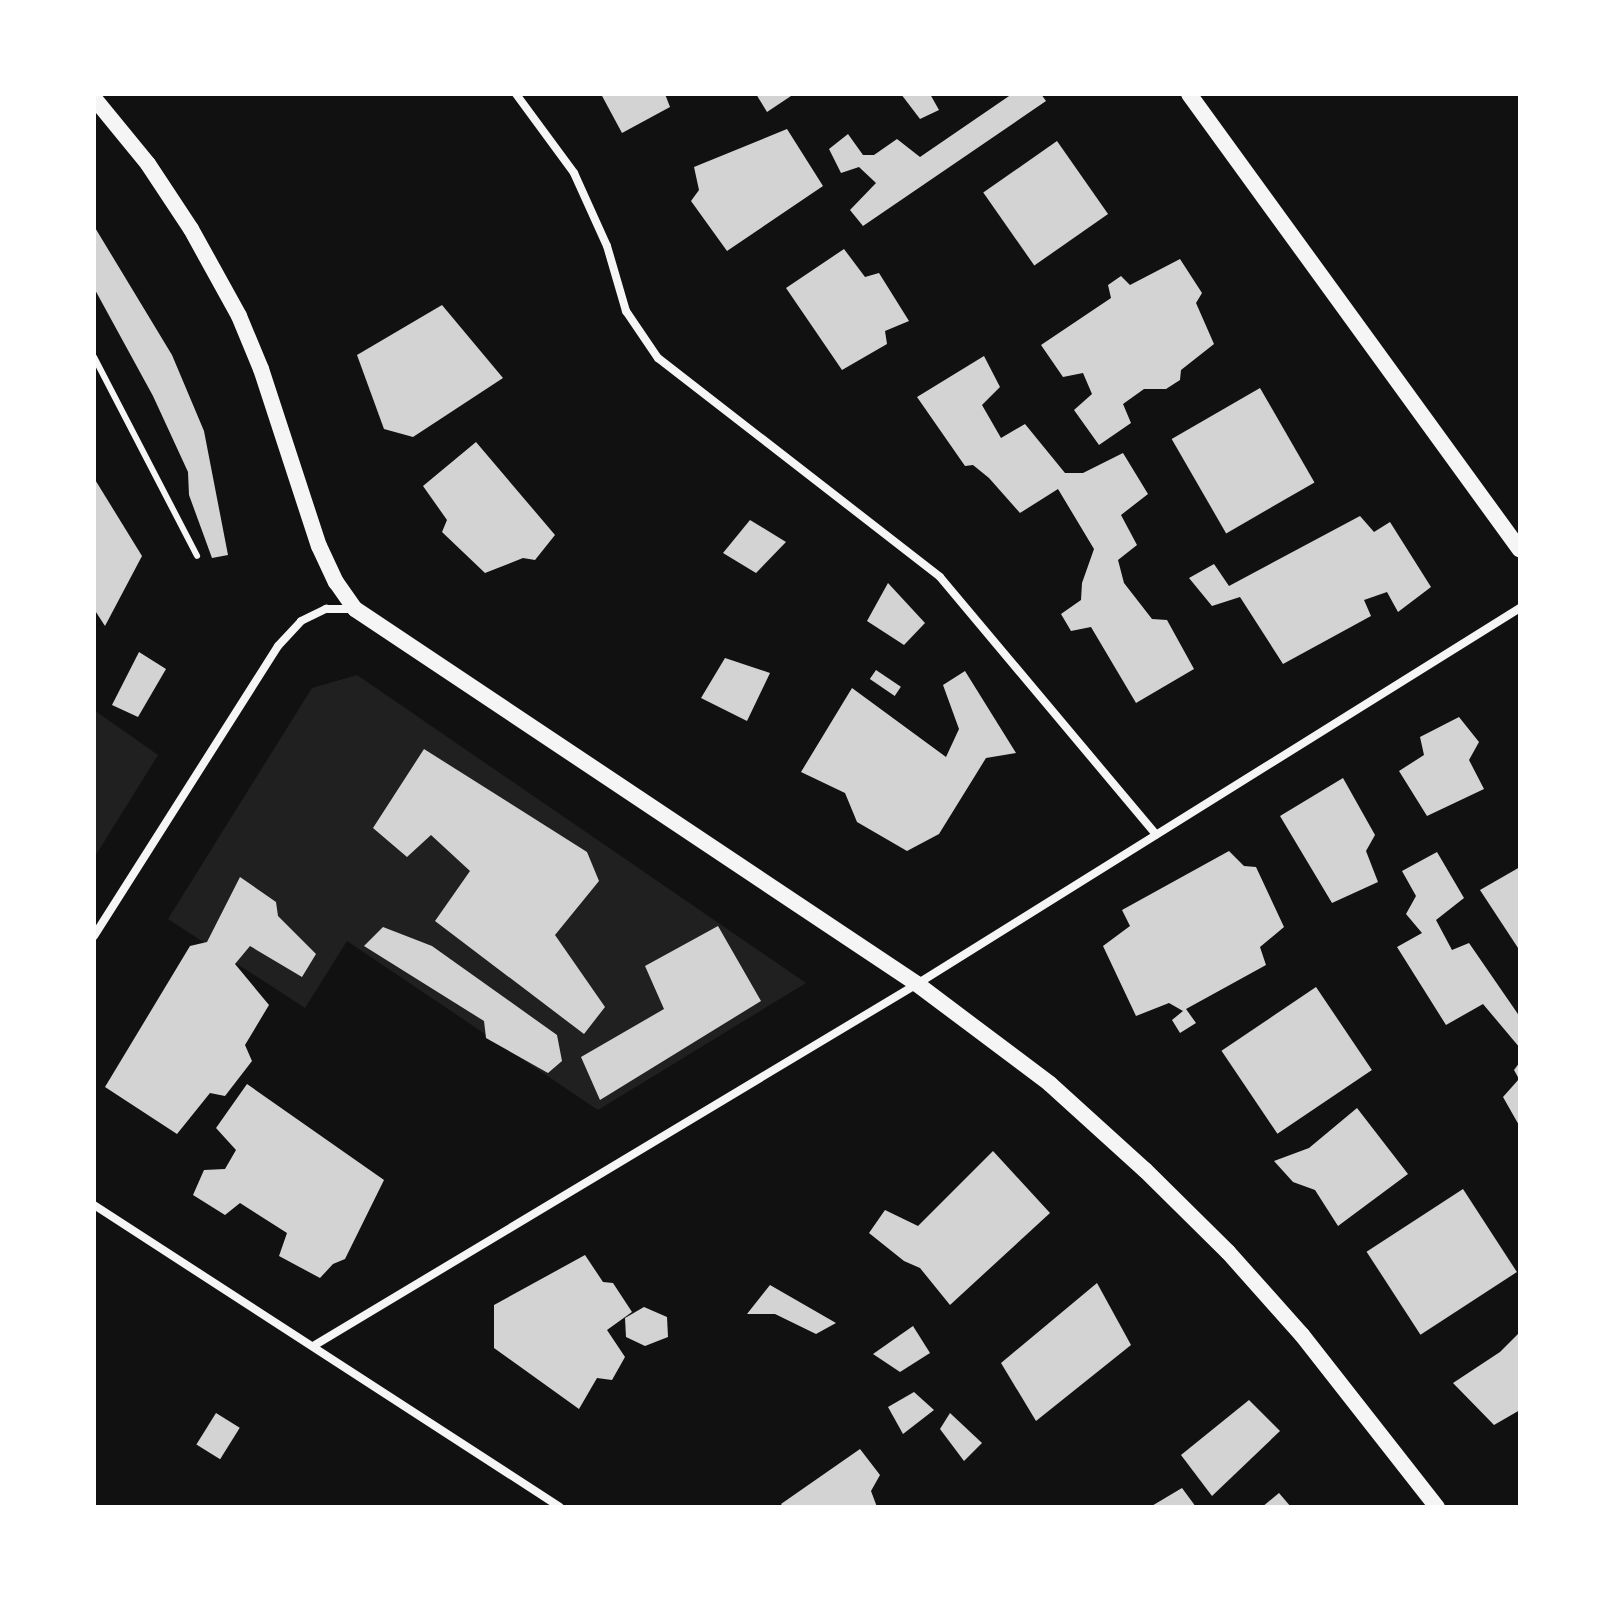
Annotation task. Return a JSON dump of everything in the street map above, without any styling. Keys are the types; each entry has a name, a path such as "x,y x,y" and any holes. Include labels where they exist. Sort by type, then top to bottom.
{"main road":[{"path":"1189,94 1520,550"},
{"path":"94,98 148,164 191,229 239,316 261,369 319,546 336,582 355,609 917,984 1050,1084 1145,1170 1228,1252 1312,1347 1437,1507"}],"street":[{"path":"516,94 574,173 607,246 626,311 658,358 940,577 1156,834"},
{"path":"315,1345 917,984 1520,608"},
{"path":"94,936 278,646 301,621 326,609 355,609"},
{"path":"94,1205 315,1345 560,1507"}],"lane":[{"path":"94,357 197,556"}],"shaded area":[{"path":"357,675 806,983 598,1110 347,941 305,1008 168,919 312,688"},
{"path":"94,710 158,755 94,858"}],"building":[{"path":"601,94 665,94 670,107 622,133"},
{"path":"756,94 794,94 767,112"},
{"path":"901,94 930,94 939,110 920,119"},
{"path":"1012,94 1041,94 1046,101 863,226 850,210 876,183 859,167 841,173 829,149 848,134 863,155 874,155 897,139 920,157"},
{"path":"787,129 823,186 727,251 691,201 699,190 694,167"},
{"path":"1057,141 1108,214 1034,266 983,193"},
{"path":"94,226 172,355 204,431 228,555 212,558 189,495 188,472 153,396 94,288"},
{"path":"844,249 865,277 879,273 909,321 885,331 887,344 842,370 786,288"},
{"path":"1180,259 1202,293 1196,303 1214,344 1181,370 1180,380 1166,389 1144,389 1123,404 1131,423 1099,445 1074,410 1092,394 1083,373 1063,377 1041,345 1111,298 1108,285 1121,276 1130,285"},
{"path":"442,305 503,378 413,437 384,429 357,355"},
{"path":"984,356 1000,387 982,405 1001,438 1025,424 1065,473 1083,473 1123,453 1148,494 1121,515 1137,545 1118,560 1124,583 1152,619 1167,620 1194,669 1136,703 1091,627 1071,631 1061,614 1081,600 1082,583 1094,549 1058,489 1020,513 989,478 973,465 965,466 917,397"},
{"path":"1260,388 1314,482 1226,533 1172,439"},
{"path":"476,442 555,535 535,560 523,558 485,573 442,532 447,520 423,486"},
{"path":"94,478 142,556 105,626 94,609"},
{"path":"1360,516 1374,532 1390,522 1431,587 1398,612 1387,592 1364,600 1371,616 1283,664 1240,597 1212,606 1189,578 1214,564 1229,586"},
{"path":"750,520 786,542 756,573 723,553"},
{"path":"888,583 925,623 904,645 867,621"},
{"path":"139,652 166,669 138,717 112,705"},
{"path":"725,658 770,673 747,721 701,698"},
{"path":"876,670 901,687 895,696 870,679"},
{"path":"965,671 1016,753 986,758 939,834 907,851 857,822 845,793 801,772 852,688 946,757 959,729 943,685"},
{"path":"1459,717 1479,742 1469,760 1484,789 1427,816 1399,771 1424,755 1420,737"},
{"path":"424,749 587,852 599,881 555,935 605,1007 584,1034 435,921 470,871 431,835 407,857 373,828"},
{"path":"1343,778 1375,835 1366,851 1378,882 1332,903 1280,816"},
{"path":"1229,851 1244,866 1256,867 1284,927 1260,947 1266,965 1186,1009 1196,1023 1180,1033 1172,1020 1183,1011 1169,1003 1136,1016 1103,946 1130,926 1122,910"},
{"path":"1437,852 1464,898 1436,920 1452,950 1469,943 1520,1017 1520,1048 1483,1004 1446,1025 1397,947 1422,933 1406,914 1416,896 1402,871"},
{"path":"1520,867 1520,951 1480,890"},
{"path":"240,877 276,902 278,916 316,954 302,977 250,946 235,964 269,1005 245,1045 252,1061 225,1096 210,1093 177,1134 105,1087 190,946 207,942"},
{"path":"718,926 761,1001 600,1100 581,1057 664,1009 645,966"},
{"path":"383,927 432,946 557,1035 562,1061 548,1073 486,1038 484,1021 364,946"},
{"path":"1316,987 1372,1070 1277,1134 1221,1051"},
{"path":"1520,1062 1520,1127 1503,1097 1519,1079 1514,1070"},
{"path":"247,1084 384,1180 345,1259 333,1264 320,1278 279,1256 287,1233 240,1203 225,1215 193,1195 204,1170 225,1169 236,1150 216,1128"},
{"path":"1357,1108 1408,1174 1338,1226 1315,1190 1293,1182 1274,1161 1309,1148"},
{"path":"993,1151 1050,1213 950,1305 920,1268 904,1261 869,1233 885,1210 918,1226"},
{"path":"1463,1189 1517,1272 1420,1335 1367,1252"},
{"path":"585,1255 603,1282 613,1283 632,1312 607,1330 625,1357 612,1380 597,1378 579,1409 494,1348 494,1305"},
{"path":"1097,1283 1131,1345 1036,1421 1001,1363"},
{"path":"770,1285 836,1323 816,1334 775,1314 747,1314"},
{"path":"644,1307 667,1317 668,1337 645,1346 626,1337 625,1318"},
{"path":"913,1326 930,1353 900,1372 873,1354"},
{"path":"1520,1332 1520,1410 1494,1425 1453,1383 1500,1352"},
{"path":"914,1392 934,1410 903,1434 888,1407"},
{"path":"1249,1400 1280,1431 1212,1496 1181,1455"},
{"path":"216,1413 240,1428 220,1459 196,1444"},
{"path":"950,1413 982,1443 964,1461 940,1429"},
{"path":"860,1449 880,1475 871,1491 877,1507 783,1507 781,1504"},
{"path":"1182,1488 1196,1507 1150,1507"},
{"path":"1279,1493 1291,1507 1262,1507"}]}
